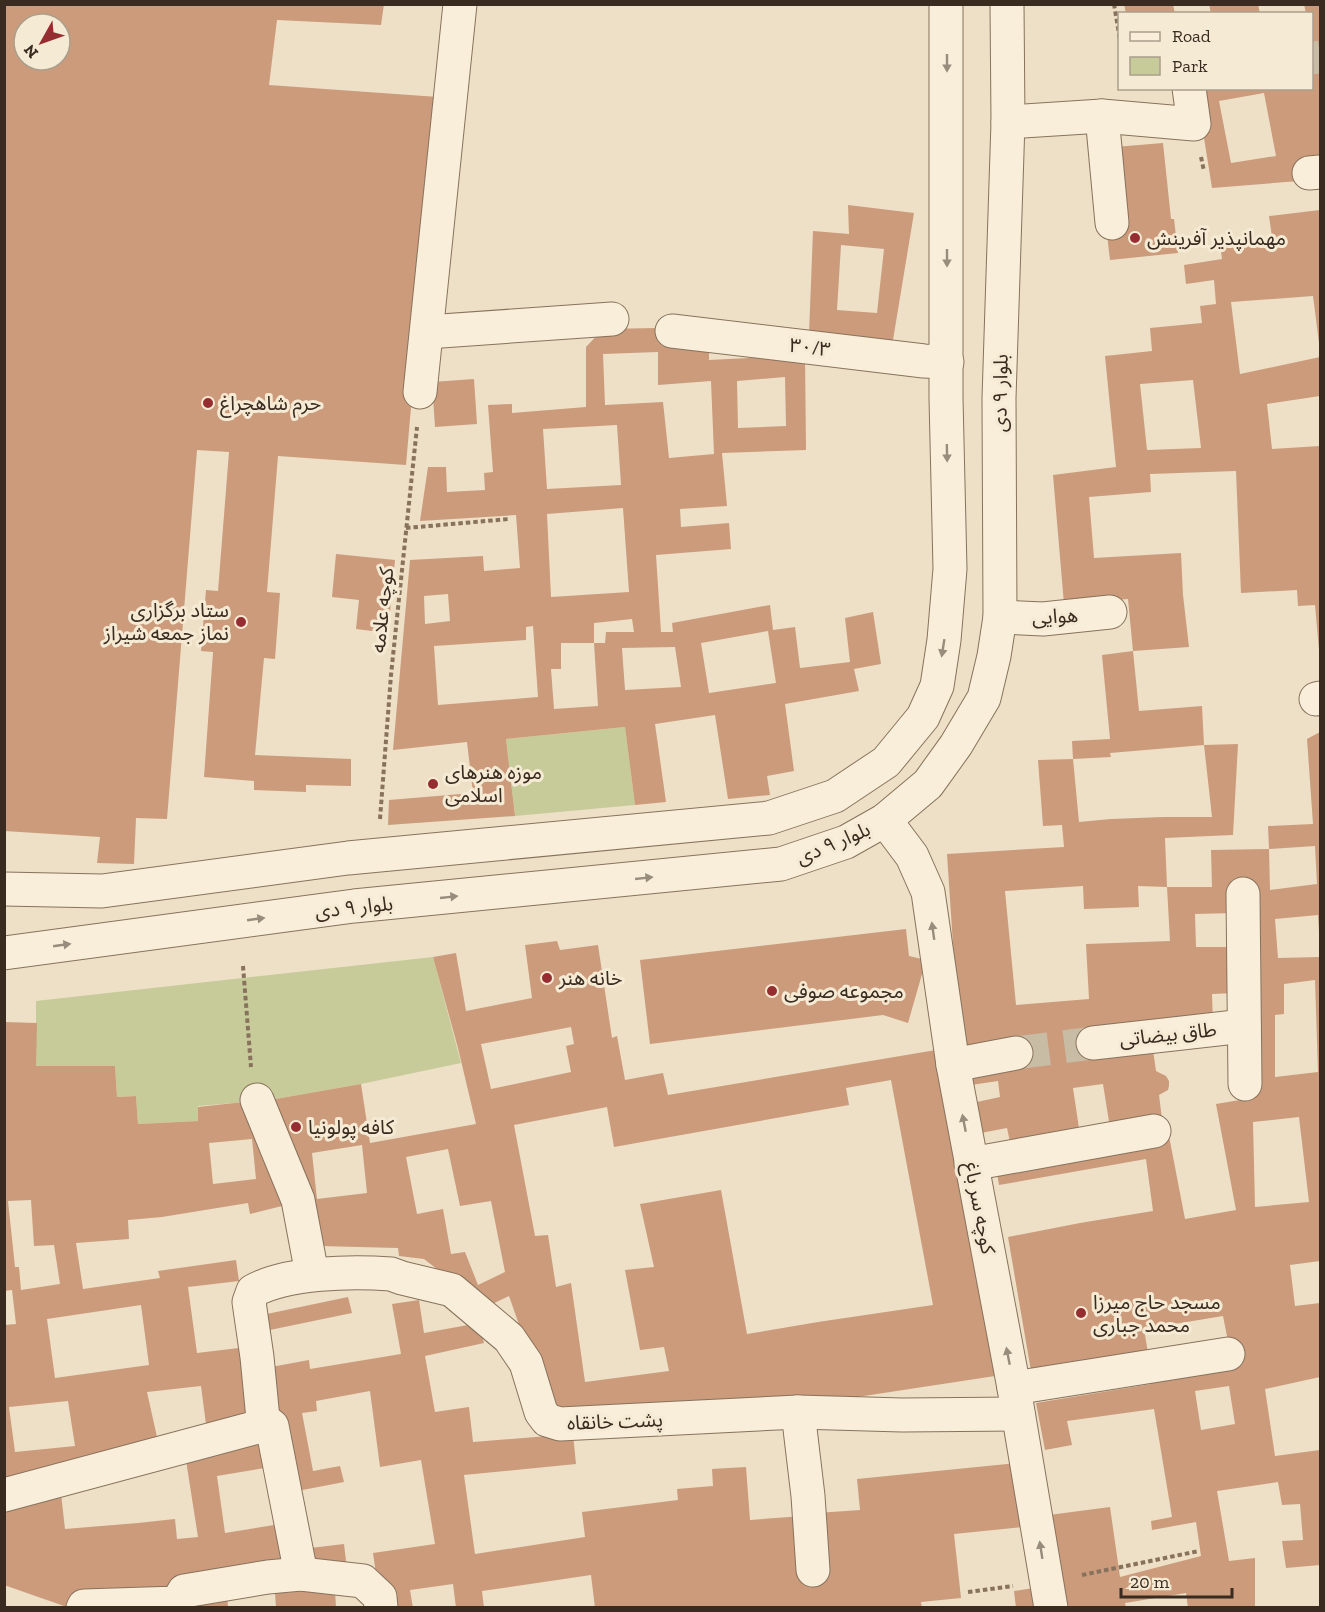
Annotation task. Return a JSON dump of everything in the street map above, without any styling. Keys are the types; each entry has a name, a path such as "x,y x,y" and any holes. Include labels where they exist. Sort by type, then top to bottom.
{"street":[{"path":"420,392 460,4"},
{"path":"4,890 102,891 348,858 769,818 835,796 886,762 923,717 937,686 944,640 950,569 946,398 946,4"},
{"name":"بلوار ۹ دی","path":"4,953 354,906 781,864 846,842 885,820 928,784 956,745 984,698 1000,617 999,398 1008,122 1007,4"},
{"path":"1008,122 1102,116 1194,124 1189,90"},
{"path":"1102,116 1112,223"},
{"path":"427,332 612,319"},
{"name":"۳۰/۳","path":"672,331 947,362"},
{"name":"هوایی","path":"1000,617 1043,619 1110,612"},
{"name":"کوچه سر باغ","path":"885,820 912,856 928,892 953,1065 1016,1401 1051,1608"},
{"path":"1243,894 1245,1084"},
{"name":"طاق بیضاتی","path":"1093,1043 1244,1026"},
{"path":"953,1065 1016,1053"},
{"path":"254,1088 298,1200 312,1274"},
{"path":"971,1164 1154,1131"},
{"name":"پشت خانقاه","path":"263,1419 249,1302 253,1291 262,1286 312,1274 391,1274 452,1290 509,1338 526,1363 541,1412 547,1420 561,1424 798,1412 902,1415 1016,1401 1227,1354"},
{"path":"798,1412 808,1496 813,1570"},
{"path":"4,1495 254,1428 263,1419 272,1426 301,1574"},
{"path":"83,1608 84,1606 177,1603 184,1591 301,1574 363,1581 380,1597 381,1608"}],"path":[{"path":"1114,4 1118,33"},
{"name":"کوچه علامه","path":"380,821 391,675 420,392"},
{"path":"406,528 509,519"},
{"path":"243,966 254,1088"}],"green space":[{"path":"625,727 635,805 515,816 506,739"},
{"path":"433,957 461,1063 270,1100 198,1106 198,1121 138,1124 136,1096 117,1097 115,1066 36,1066 36,1001"}],"building":[{"name":"حرم شاهچراغ","path":"4,4 384,4 381,25 277,20 269,85 438,97 406,465 278,456 267,592 280,593 275,659 264,658 255,755 351,759 351,786 306,785 306,792 254,790 254,781 204,777 213,652 201,651 206,590 218,591 229,452 197,450 167,819 136,818 134,864 97,863 100,837 4,831"},
{"path":"1124,4 1173,4 1175,12 1126,12"},
{"path":"1209,4 1258,4 1260,12 1211,12"},
{"path":"1304,4 1320,4 1320,163 1299,181 1212,188 1196,90 1313,90 1313,12 1306,12","holes":["1264,93 1276,156 1231,163 1219,101"]},
{"path":"1163,143 1171,219 1174,219 1178,253 1110,260 1106,226 1115,147"},
{"path":"848,205 914,213 892,346 809,334 813,231 849,234","holes":["841,245 884,249 877,313 837,310"]},
{"path":"1320,210 1320,343 1313,296 1231,302 1240,374 1320,357 1320,396 1267,404 1272,449 1320,446 1320,650 1315,605 1298,606 1297,590 1241,593 1236,471 1150,474 1151,492 1089,497 1094,558 1181,553 1189,647 1133,651 1128,599 1064,604 1053,475 1116,467 1105,356 1152,351 1150,328 1202,323 1200,306 1216,304 1214,280 1186,284 1184,265 1222,259 1220,243 1272,237 1269,216","holes":["1193,380 1201,448 1147,450 1140,384"]},
{"path":"657,328 658,342 709,347 709,360 805,355 806,450 722,453 727,506 680,509 681,527 729,523 731,549 656,555 661,632 673,632 672,623 770,605 773,630 795,627 800,668 850,662 845,618 873,612 881,664 854,669 859,691 785,704 794,771 767,776 770,795 728,799 715,715 655,724 666,802 635,805 625,727 506,739 515,816 388,825 389,800 473,793 467,742 393,750 410,560 483,556 484,571 520,568 516,515 420,521 428,467 446,467 447,492 485,490 484,473 493,472 488,405 512,404 512,413 586,407 586,347 603,329","holes":["658,352 658,385 711,381 714,454 669,458 663,402 605,405 603,354","785,377 786,426 738,428 737,381","617,425 621,485 547,489 543,429","623,508 629,592 551,597 547,514","448,594 450,621 425,624 424,596","632,619 634,632 606,632 605,643 594,643 594,623","533,626 538,697 438,705 434,646 526,640 526,627","768,631 776,683 709,693 701,643","561,643 594,643 598,706 554,709 551,669 561,669","675,647 681,687 625,690 622,648"]},
{"path":"474,379 477,424 435,427 432,382"},
{"path":"336,554 395,560 388,633 356,629 359,600 332,597"},
{"path":"1133,651 1139,711 1202,706 1204,745 1110,753 1111,757 1073,759 1072,741 1110,739 1102,655"},
{"path":"1320,732 1320,932 1318,915 1275,919 1278,958 1320,957 1320,1261 1290,1265 1295,1306 1320,1303 1320,1377 1265,1389 1275,1456 1320,1450 1320,1565 1286,1568 1282,1541 1303,1540 1300,1504 1282,1505 1278,1482 1217,1491 1229,1561 1255,1558 1255,1608 1188,1608 1186,1593 1125,1603 1126,1608 1062,1608 1049,1515 1110,1507 1120,1577 1201,1556 1196,1522 1152,1530 1151,1521 1172,1517 1154,1409 1067,1421 1072,1445 1045,1450 1036,1403 1151,1384 1149,1374 1229,1346 1223,1316 1144,1329 1149,1359 1032,1377 1008,1237 1153,1211 1146,1159 999,1185 996,1167 1169,1136 1185,1219 1236,1210 1216,1104 1252,1098 1235,913 1195,914 1196,947 1235,947 1235,993 1212,994 1213,1023 1153,1050 1156,1071 1166,1076 1169,1081 1168,1090 1159,1095 1162,1119 1110,1128 1103,1084 1073,1088 1080,1135 1011,1147 1007,1128 981,1133 977,1102 1000,1097 998,1081 971,1085 962,1048 947,854 1064,847 1062,825 1043,826 1038,760 1073,759 1079,822 1164,817 1212,817 1204,745 1238,744 1233,835 1165,838 1167,887 1212,887 1211,850 1269,849 1268,826 1313,824 1307,739","holes":["1315,846 1317,884 1270,890 1269,849","1083,886 1084,909 1139,907 1138,886 1167,887 1170,941 1086,944 1089,999 1016,1005 1005,891","1315,980 1318,1072 1275,1077 1275,1015 1284,1014 1284,984","1299,1117 1309,1202 1255,1207 1253,1122","1229,1386 1235,1424 1201,1430 1195,1391"]},
{"path":"906,929 909,956 926,960 908,1023 883,1015 650,1044 640,960"},
{"path":"557,941 560,950 598,945 612,1038 617,1036 625,1080 663,1073 668,1095 936,1050 995,1376 831,1401 548,1407 509,1296 486,1307 424,1259 399,1256 398,1248 320,1246 270,1100 361,1084 370,1143 476,1124 433,957 456,953 466,1011 532,998 525,945","holes":["571,1027 574,1044 566,1046 571,1072 491,1089 481,1044","891,1080 933,1305 747,1334 721,1190 640,1204 654,1267 625,1270 640,1350 664,1347 669,1371 585,1382 571,1283 556,1287 548,1235 535,1236 514,1125 607,1107 614,1147 849,1105 846,1088","362,1145 367,1193 317,1199 312,1153","448,1149 460,1206 491,1201 505,1272 478,1285 465,1252 451,1254 443,1209 417,1214 406,1157"]},
{"path":"4,1022 37,1023 36,1066 115,1066 117,1097 136,1096 138,1124 198,1121 198,1107 244,1102 286,1205 250,1214 248,1203 128,1220 129,1239 76,1243 83,1289 160,1278 158,1271 236,1260 239,1281 188,1287 197,1353 247,1347 252,1420 207,1432 201,1386 147,1392 159,1446 4,1489 4,1325 16,1324 12,1290 4,1291","holes":["252,1139 256,1179 213,1184 209,1143","31,1200 34,1246 54,1245 60,1284 21,1290 19,1267 15,1267 8,1201","141,1305 149,1365 55,1378 47,1319","68,1401 75,1446 15,1452 9,1407"]},
{"path":"348,1297 352,1313 265,1331 262,1315"},
{"path":"419,1300 424,1333 479,1323 484,1343 425,1356 435,1412 469,1407 473,1442 573,1434 576,1464 464,1475 475,1554 585,1537 582,1512 678,1500 677,1489 713,1486 712,1469 746,1467 750,1520 860,1510 857,1479 1017,1463 1023,1527 954,1534 961,1598 921,1602 922,1608 595,1608 591,1575 482,1591 484,1608 456,1608 453,1584 410,1590 413,1608 391,1608 386,1579 377,1581 373,1553 435,1544 421,1460 380,1467 370,1391 316,1401 317,1411 302,1413 313,1471 340,1466 344,1482 292,1492 271,1367 309,1360 310,1369 401,1354 392,1304"},
{"path":"265,1438 270,1467 217,1476 225,1533 280,1524 288,1569 182,1586 75,1608 63,1608 64,1606 4,1585 4,1503 60,1485 65,1529 175,1519 177,1539 198,1537 185,1454"},
{"path":"344,1544 347,1569 305,1566 302,1549"},
{"path":"1040,1587 1042,1608 1016,1608 1014,1591"},
{"path":"335,1590 336,1608 276,1608 275,1593"},
{"path":"227,1591 228,1608 186,1608"}],"tunnel":[{"path":"1313,58 1320,57"},
{"path":"1016,1053 1093,1043"}],"place":[{"name":"مهمانپذیر آفرینش","path":"1135,238"},
{"name":"حرم شاهچراغ","path":"208,403"},
{"name":"ستاد برگزاری نماز جمعه شیراز","path":"241,622"},
{"name":"موزه هنرهای اسلامی","path":"433,784"},
{"name":"خانه هنر","path":"547,978"},
{"name":"مجموعه صوفی","path":"772,991"},
{"name":"کافه پولونیا","path":"296,1127"},
{"name":"مسجد حاج میرزا محمد جباری","path":"1081,1313"}]}
